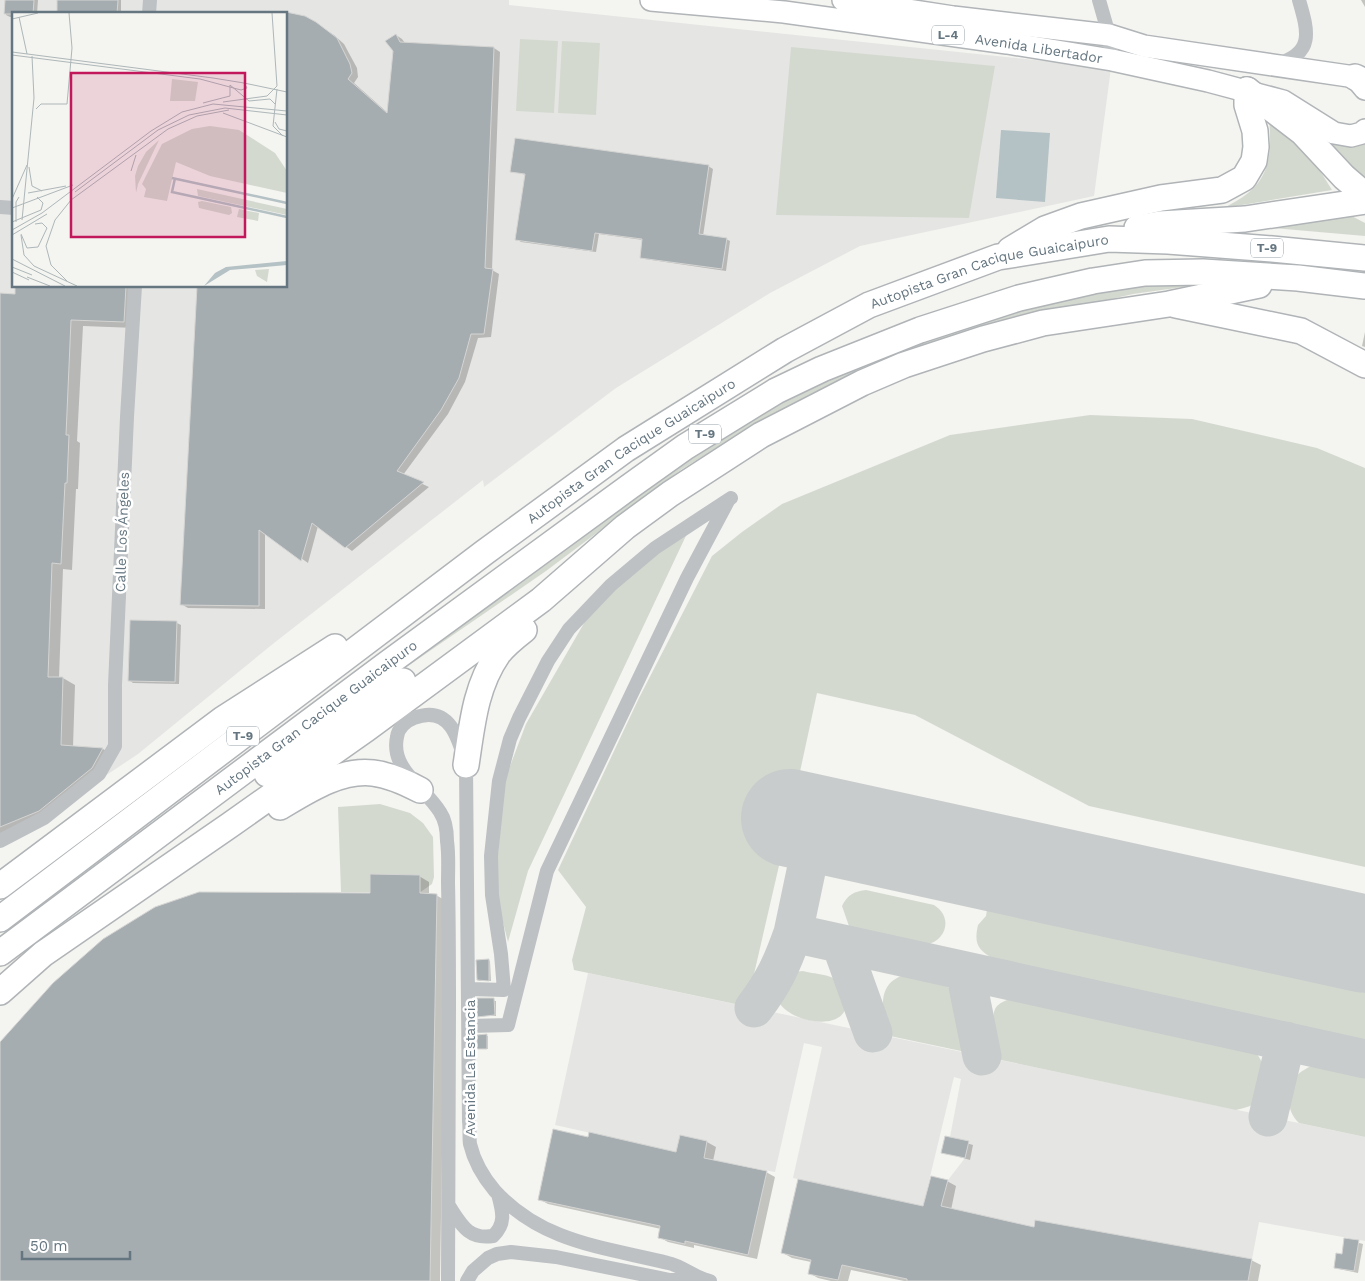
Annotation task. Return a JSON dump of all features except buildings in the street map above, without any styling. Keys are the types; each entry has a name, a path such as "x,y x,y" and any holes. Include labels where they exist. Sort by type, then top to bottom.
{"highway":[{"path":"1247,90 1302,132 1363,199"},
{"path":"998,257 1045,229 1081,216 1161,198 1222,190 1244,178 1254,161 1256,147 1255,131 1247,105 1247,90"},
{"path":"1109,239 1138,227 1245,219 1363,199"},
{"name":"Autopista Gran Cacique Guaicaipuro","path":"0,919 485,552 626,449 784,350 870,305 998,257 1109,239 1168,241 1365,258"},
{"name":"Autopista Gran Cacique Guaicaipuro","path":"0,953 387,664 684,447 776,391 920,330 1019,298 1093,281 1145,273 1203,272 1298,278 1365,286"},
{"path":"0,992 50,949 230,826 541,600 572,571 625,527 663,499 761,435 862,383 904,365 974,342 1043,323 1169,304 1298,278"},
{"path":"1169,304 1302,331 1365,365"},
{"path":"0,886 223,719 485,552"},
{"path":"201,804 246,788 378,699 535,588 572,571"},
{"path":"466,765 478,694 487,673 499,652 568,589 572,571"},
{"path":"230,826 252,823 301,795 334,779 347,775 372,773 404,782 420,790"},
{"path":"0,869 37,860"}],"main road":[{"name":"Avenida Libertador","path":"651,0 784,6 1112,60 1247,90 1283,101 1334,133 1351,136 1362,133 1365,130"},
{"name":"Avenida Libertador","path":"843,0 952,17 1109,35 1144,46 1362,82"}],"street":[{"path":"1099,0 1109,35 1112,60"},
{"path":"1267,65 1286,62 1305,45 1306,30 1299,0"},
{"name":"Calle Los Ángeles","path":"0,841 44,818 99,774 116,746 115,675 135,288"},
{"path":"469,988 504,990 501,954 492,895 491,856 499,781 510,739 548,661 569,629 611,586 654,548 730,498 687,578 547,871 508,1026 470,1026"},
{"name":"Avenida La Estancia","path":"448,1281 448,847 446,826 442,814 429,797 420,790 402,766 396,751 397,733 403,725 414,718 429,715 441,717 456,734 466,765 470,1144 478,1165 497,1193 521,1215 544,1229 572,1240 672,1263 708,1281"},
{"path":"449,1206 460,1223 473,1236 493,1236 502,1225 503,1216 497,1193"},
{"name":"Avenida La Estancia","path":"467,1281 473,1271 488,1258 497,1254 511,1252 556,1257 670,1280 708,1281"}],"shaded area":[{"path":"0,0 509,0 509,5 1111,68 1094,196 860,246 770,293 616,388 484,487 483,480 274,643 138,754 48,814 0,841"},
{"path":"520,39 558,41 554,113 516,111"},
{"path":"562,41 600,43 596,115 558,113"},
{"path":"791,47 995,66 969,218 776,215"},
{"path":"1269,117 1314,161 1332,190 1224,208 1248,193 1262,177 1269,158"},
{"path":"1001,130 1050,133 1045,202 996,198"},
{"path":"1330,142 1365,142 1365,181"},
{"path":"1348,214 1365,223 1365,236 1262,227"},
{"path":"1226,281 1133,294 1027,318 760,422 682,469 546,571 280,754 699,447 802,390 882,354 1041,302 1130,286"},
{"path":"1090,415 1192,419 1317,448 1365,468 1365,867 1089,806 915,715 817,693 748,1000 740,1005 574,970 572,960 586,907 558,870 639,698 712,556 782,504 950,435"},
{"path":"692,523 528,871 508,942 495,891 504,782 526,724 587,618 610,592"},
{"path":"380,804 410,813 423,823 433,837 434,877 432,884 419,893 341,892 338,807"},
{"path":"866,890 934,905 944,916 945,928 943,933 939,938 926,945 850,929 842,906 852,894"},
{"path":"987,910 1365,993 1365,1042 994,959 980,949 976,937 978,925 986,916"},
{"path":"803,971 828,976 841,984 845,997 845,1010 839,1017 828,1021 801,1018 789,1012 780,1003 776,993 781,985 791,975"},
{"path":"588,973 1365,1137 1365,1241 1259,1222 1252,1259 1035,1220 1033,1227 941,1206 948,1180 965,1158 969,1141 950,1137 961,1079 954,1077 923,1206 793,1178 822,1047 804,1043 775,1172 704,1158 707,1141 681,1135 676,1152 555,1125"},
{"path":"909,974 936,979 949,988 958,1006 964,1028 964,1046 961,1051 890,1036 884,1017 883,998 890,983 898,977"},
{"path":"1012,998 1025,999 1254,1051 1262,1062 1264,1069 1265,1084 1263,1091 1255,1103 1236,1110 1001,1060 995,1055 993,1016 997,1006"},
{"path":"1316,1064 1365,1075 1365,1137 1299,1123 1295,1118 1290,1107 1290,1089 1300,1073"}],"taxiway":[{"path":"816,824 793,933 1365,1059"},
{"path":"754,1008 777,972 793,933"},
{"path":"841,944 873,1033"},
{"path":"965,971 982,1056"},
{"path":"1268,1117 1286,1041"}],"runway":[{"path":"790,818 1365,944"}]}
